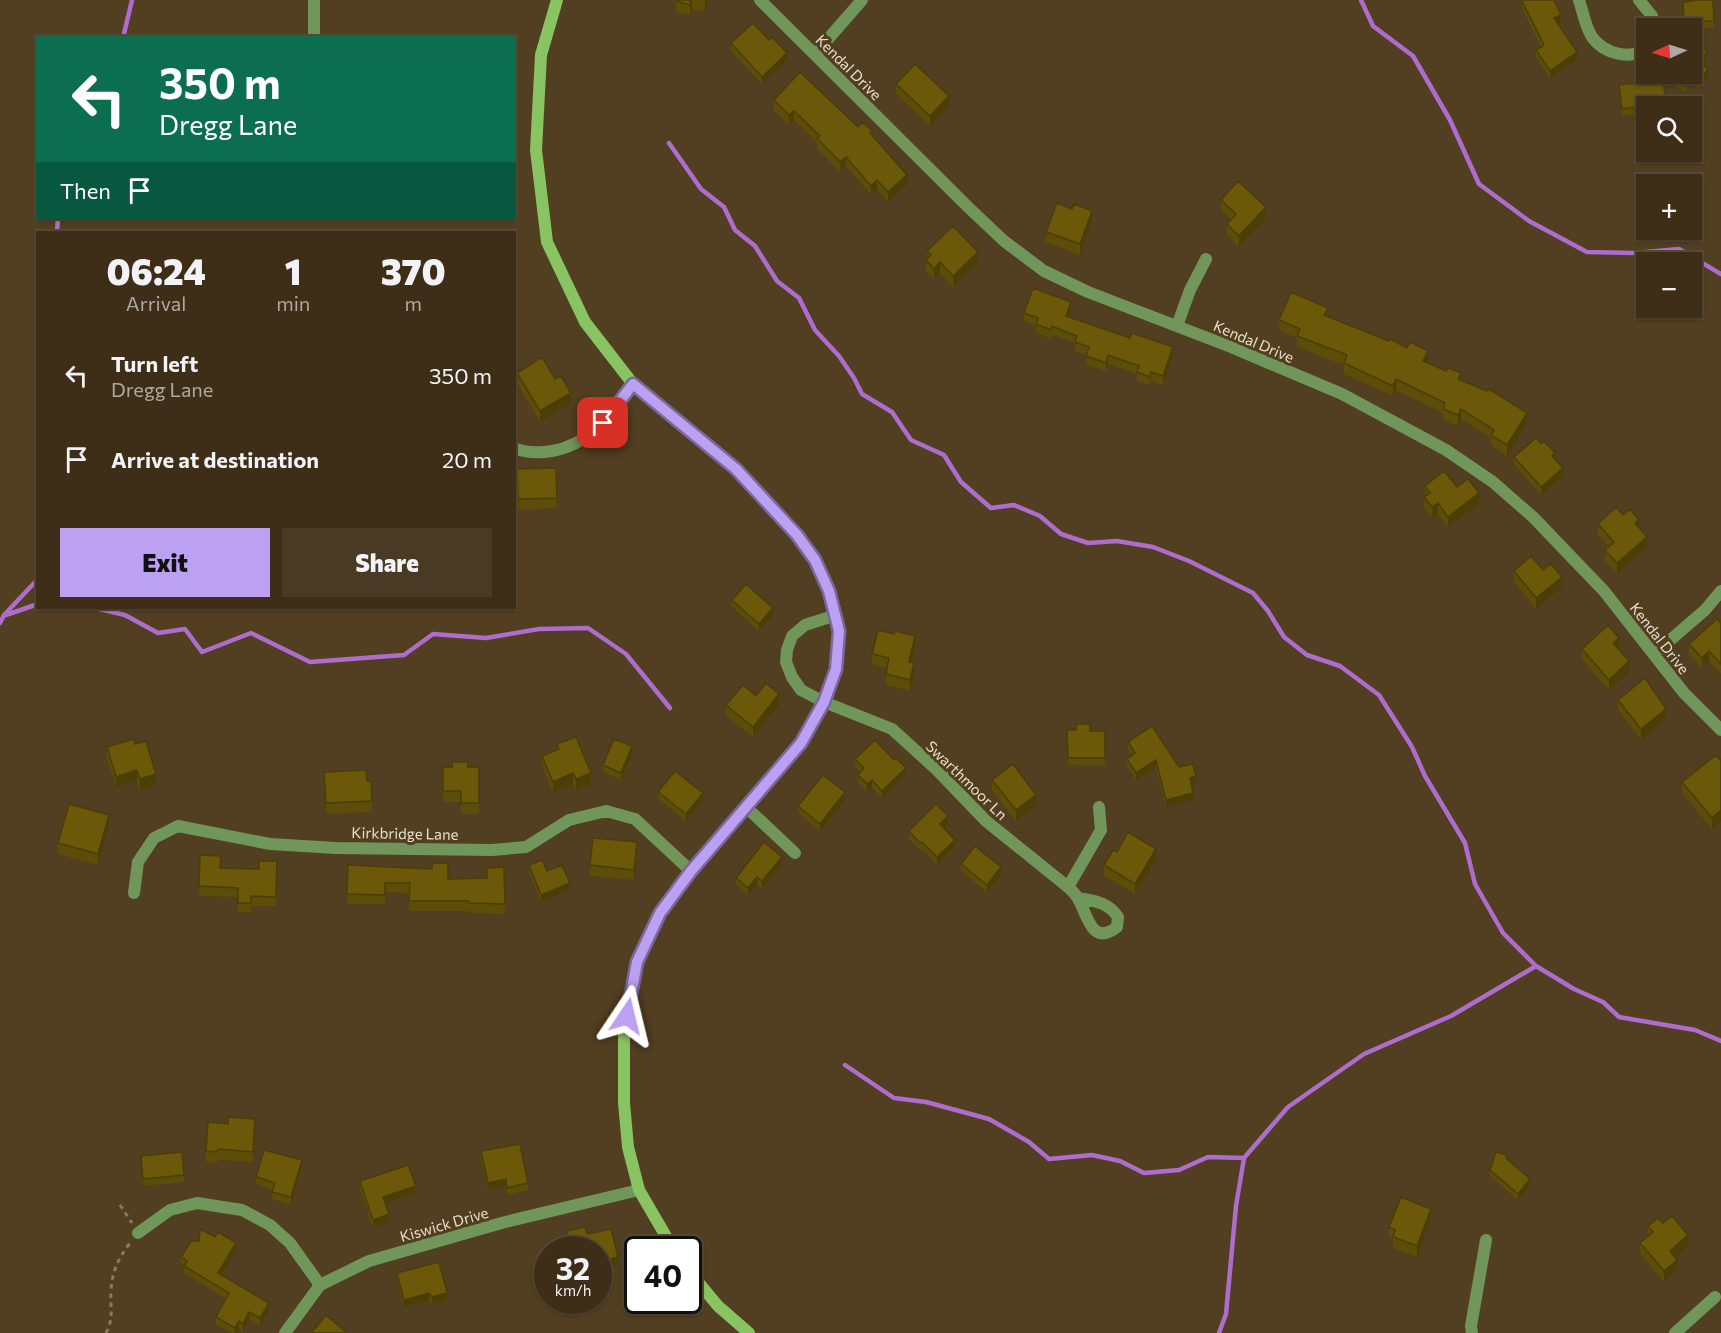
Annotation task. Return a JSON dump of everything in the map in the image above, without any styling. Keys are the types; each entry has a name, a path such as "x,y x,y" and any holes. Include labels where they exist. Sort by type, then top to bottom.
{"street":[{"path":"314,0 314,36"},
{"path":"557,0 541,54 536,150 547,242 585,322 633,384 736,469 797,535 815,560 829,591 839,631 836,669 824,702 801,743 691,871 660,913 637,962 624,1034 624,1103 628,1147 639,1190 666,1236"},
{"name":"Kendal Drive","path":"760,0 967,206 1004,241 1044,271 1088,292 1342,394 1446,450 1493,482 1533,518 1604,591 1684,693 1721,730"},
{"path":"815,54 862,0"},
{"path":"1579,0 1592,37 1603,48 1619,55 1636,53"},
{"path":"1639,0 1652,18"},
{"path":"1177,326 1190,291 1206,259"},
{"path":"516,448 542,453 562,449 583,440 603,423 633,384"},
{"path":"1654,654 1705,610 1721,591"},
{"name":"Swarthmoor Ln","path":"836,615 805,625 792,636 786,662 801,690 824,702 892,729 937,770 986,821 1068,887 1078,898"},
{"path":"746,807 795,853"},
{"path":"1068,887 1101,830 1100,807"},
{"name":"Kirkbridge Lane","path":"134,893 138,862 154,838 178,826 270,844 336,848 492,850 526,847 569,820 606,811 635,819 691,871"},
{"name":"Kiswick Drive","path":"285,1333 320,1285 369,1261 505,1222 639,1190"},
{"path":"138,1233 170,1210 197,1203 242,1210 270,1226 290,1243 320,1285"},
{"path":"1472,1333 1471,1326 1486,1240"},
{"path":"702,1287 717,1306 749,1333"},
{"path":"1674,1333 1715,1297"}],"path":[{"path":"106,1333 112,1323 111,1290 117,1260 138,1233 120,1205"}],"building":[{"path":"676,0 691,0 690,5"},
{"path":"1554,0 1561,15 1554,18 1577,52 1550,71 1536,50 1544,45 1522,1"},
{"path":"1713,0 1714,21 1684,18 1683,2"},
{"path":"753,23 769,40 772,37 787,53 762,77 731,43"},
{"path":"1702,48 1707,51 1702,60"},
{"path":"915,64 949,96 930,116 896,84"},
{"path":"1702,65 1708,68 1702,78"},
{"path":"800,72 858,127 863,122 907,175 888,192 877,180 871,186 846,157 840,162 817,138 820,136 794,111 789,115 774,100"},
{"path":"1664,84 1665,96 1636,96 1636,107 1622,109 1619,85"},
{"path":"1238,181 1266,207 1239,236 1227,224 1236,214 1221,200"},
{"path":"1057,203 1072,209 1074,204 1092,211 1080,244 1046,232"},
{"path":"953,226 978,252 953,276 940,262 934,269 926,260 931,255 927,251"},
{"path":"1033,288 1071,302 1066,316 1130,338 1132,333 1173,347 1163,376 1151,372 1150,377 1137,372 1139,366 1108,355 1106,363 1086,356 1089,347 1075,342 1077,336 1052,326 1051,330 1036,324 1038,318 1024,313"},
{"path":"1291,292 1328,308 1324,315 1389,341 1390,339 1407,348 1410,342 1428,351 1423,361 1446,371 1448,368 1461,373 1458,379 1487,391 1489,389 1527,413 1507,445 1491,435 1494,430 1461,409 1458,415 1443,409 1445,403 1396,379 1393,386 1344,363 1347,355 1297,336 1300,329 1279,320"},
{"path":"542,357 555,379 561,376 571,393 540,411 517,373"},
{"path":"1536,438 1541,444 1544,441 1555,453 1552,456 1563,468 1541,487 1514,457"},
{"path":"556,468 557,498 518,499 517,469"},
{"path":"1444,471 1457,487 1468,479 1479,493 1448,517 1438,503 1432,507 1424,497 1430,493 1425,486"},
{"path":"1616,507 1623,515 1630,509 1639,520 1635,523 1647,537 1617,563 1605,550 1614,542 1598,524"},
{"path":"1531,556 1543,570 1551,564 1562,577 1536,598 1514,571"},
{"path":"746,584 773,608 759,624 732,600"},
{"path":"1717,619 1721,623 1721,664 1709,651 1702,658 1689,644"},
{"path":"1608,625 1619,638 1613,643 1629,661 1609,680 1582,649"},
{"path":"878,630 915,636 909,662 914,663 910,680 886,674 889,658 872,654"},
{"path":"1645,678 1666,709 1641,729 1618,700"},
{"path":"766,683 779,694 753,727 726,705 743,685 756,696"},
{"path":"1076,724 1090,724 1090,731 1105,731 1105,758 1068,758 1067,730 1076,730"},
{"path":"1152,726 1179,767 1193,764 1196,776 1190,778 1193,793 1166,800 1156,760 1136,773 1127,759 1135,753 1128,742"},
{"path":"576,737 591,773 576,779 573,773 553,782 542,756 559,749 557,744"},
{"path":"134,739 135,744 146,741 156,774 140,779 137,770 116,777 107,747"},
{"path":"614,739 632,746 621,773 603,765"},
{"path":"875,740 894,760 896,758 906,768 882,791 872,780 867,784 858,775 864,768 855,759"},
{"path":"1716,755 1721,761 1721,810 1712,818 1682,782"},
{"path":"452,762 468,762 468,767 479,767 479,803 461,803 461,791 443,791 443,767 452,767"},
{"path":"1013,764 1036,795 1016,810 992,780"},
{"path":"366,770 367,781 371,781 372,801 326,803 324,772"},
{"path":"675,771 703,793 686,814 658,792"},
{"path":"823,775 845,792 820,824 798,806"},
{"path":"69,804 109,815 98,854 58,843"},
{"path":"936,804 948,816 940,824 955,840 937,857 909,831"},
{"path":"1128,832 1156,849 1135,884 1104,865 1113,850 1117,852"},
{"path":"593,838 637,842 634,870 590,865"},
{"path":"764,842 782,857 762,881 757,877 748,888 736,878"},
{"path":"975,846 1001,867 987,885 961,864"},
{"path":"200,855 221,856 220,868 259,869 259,861 277,861 276,897 251,896 251,903 238,903 238,888 199,886"},
{"path":"542,860 547,871 562,865 570,883 541,895 529,865"},
{"path":"432,863 448,863 448,879 487,878 487,868 504,867 505,904 469,903 469,901 409,901 410,883 385,883 385,895 347,894 348,865 432,869"},
{"path":"228,1117 255,1119 253,1152 218,1149 217,1152 206,1151 208,1122 228,1124"},
{"path":"520,1144 528,1183 507,1188 506,1179 488,1183 481,1151"},
{"path":"264,1150 302,1160 291,1197 272,1192 275,1183 256,1177"},
{"path":"182,1152 184,1175 143,1179 141,1156"},
{"path":"1496,1152 1507,1155 1506,1158 1530,1179 1518,1194 1490,1170"},
{"path":"408,1165 416,1186 383,1197 389,1214 373,1220 360,1181"},
{"path":"1401,1197 1431,1209 1417,1246 1393,1237 1395,1230 1389,1227"},
{"path":"1672,1216 1688,1235 1670,1251 1677,1260 1664,1271 1640,1243 1653,1232 1648,1226 1658,1218 1663,1223"},
{"path":"585,1227 587,1234 611,1229 618,1257 612,1258 612,1236 568,1236 567,1231"},
{"path":"200,1229 215,1237 218,1232 236,1243 218,1273 269,1303 260,1318 249,1312 243,1324 239,1321 235,1328 216,1317 229,1293 184,1266 187,1261 181,1257 191,1241 199,1241"},
{"path":"439,1262 447,1293 432,1297 429,1293 404,1300 397,1273"},
{"path":"326,1315 347,1333 312,1332"}],"waterway":[{"path":"123,36 132,0"},
{"path":"1361,0 1373,26 1413,56 1450,120 1479,184 1529,221 1587,252 1635,253 1679,249 1721,274"},
{"path":"669,143 701,189 724,207 735,230 755,246 777,281 799,298 815,330 839,356 862,394 892,412 911,440 944,455 961,482 991,508 1014,505 1040,516 1061,534 1088,543 1117,541 1153,547 1189,561 1253,593 1268,611 1284,637 1307,655 1340,666 1379,695 1412,747 1425,776 1465,843 1475,884 1503,933 1536,966 1574,989 1603,1002 1619,1017 1695,1030 1721,1041"},
{"path":"57,231 58,219"},
{"path":"0,623 4,615 36,581"},
{"path":"6,615 36,605"},
{"path":"99,609 125,615 158,633 185,629 202,652 251,633 310,662 404,655 433,634 486,638 539,629 588,628 626,654 670,708"},
{"path":"845,1065 894,1098 926,1102 989,1119 1029,1142 1049,1159 1092,1155 1120,1161 1144,1173 1179,1170 1208,1157 1244,1158 1288,1107 1364,1054 1451,1016 1536,966"},
{"path":"1219,1333 1226,1314 1236,1206 1244,1158"}],"route":[{"path":"603,423 633,384 736,469 797,535 815,560 829,591 839,631 836,669 824,702 801,743 691,871 660,913 637,962 627,1016"}]}
